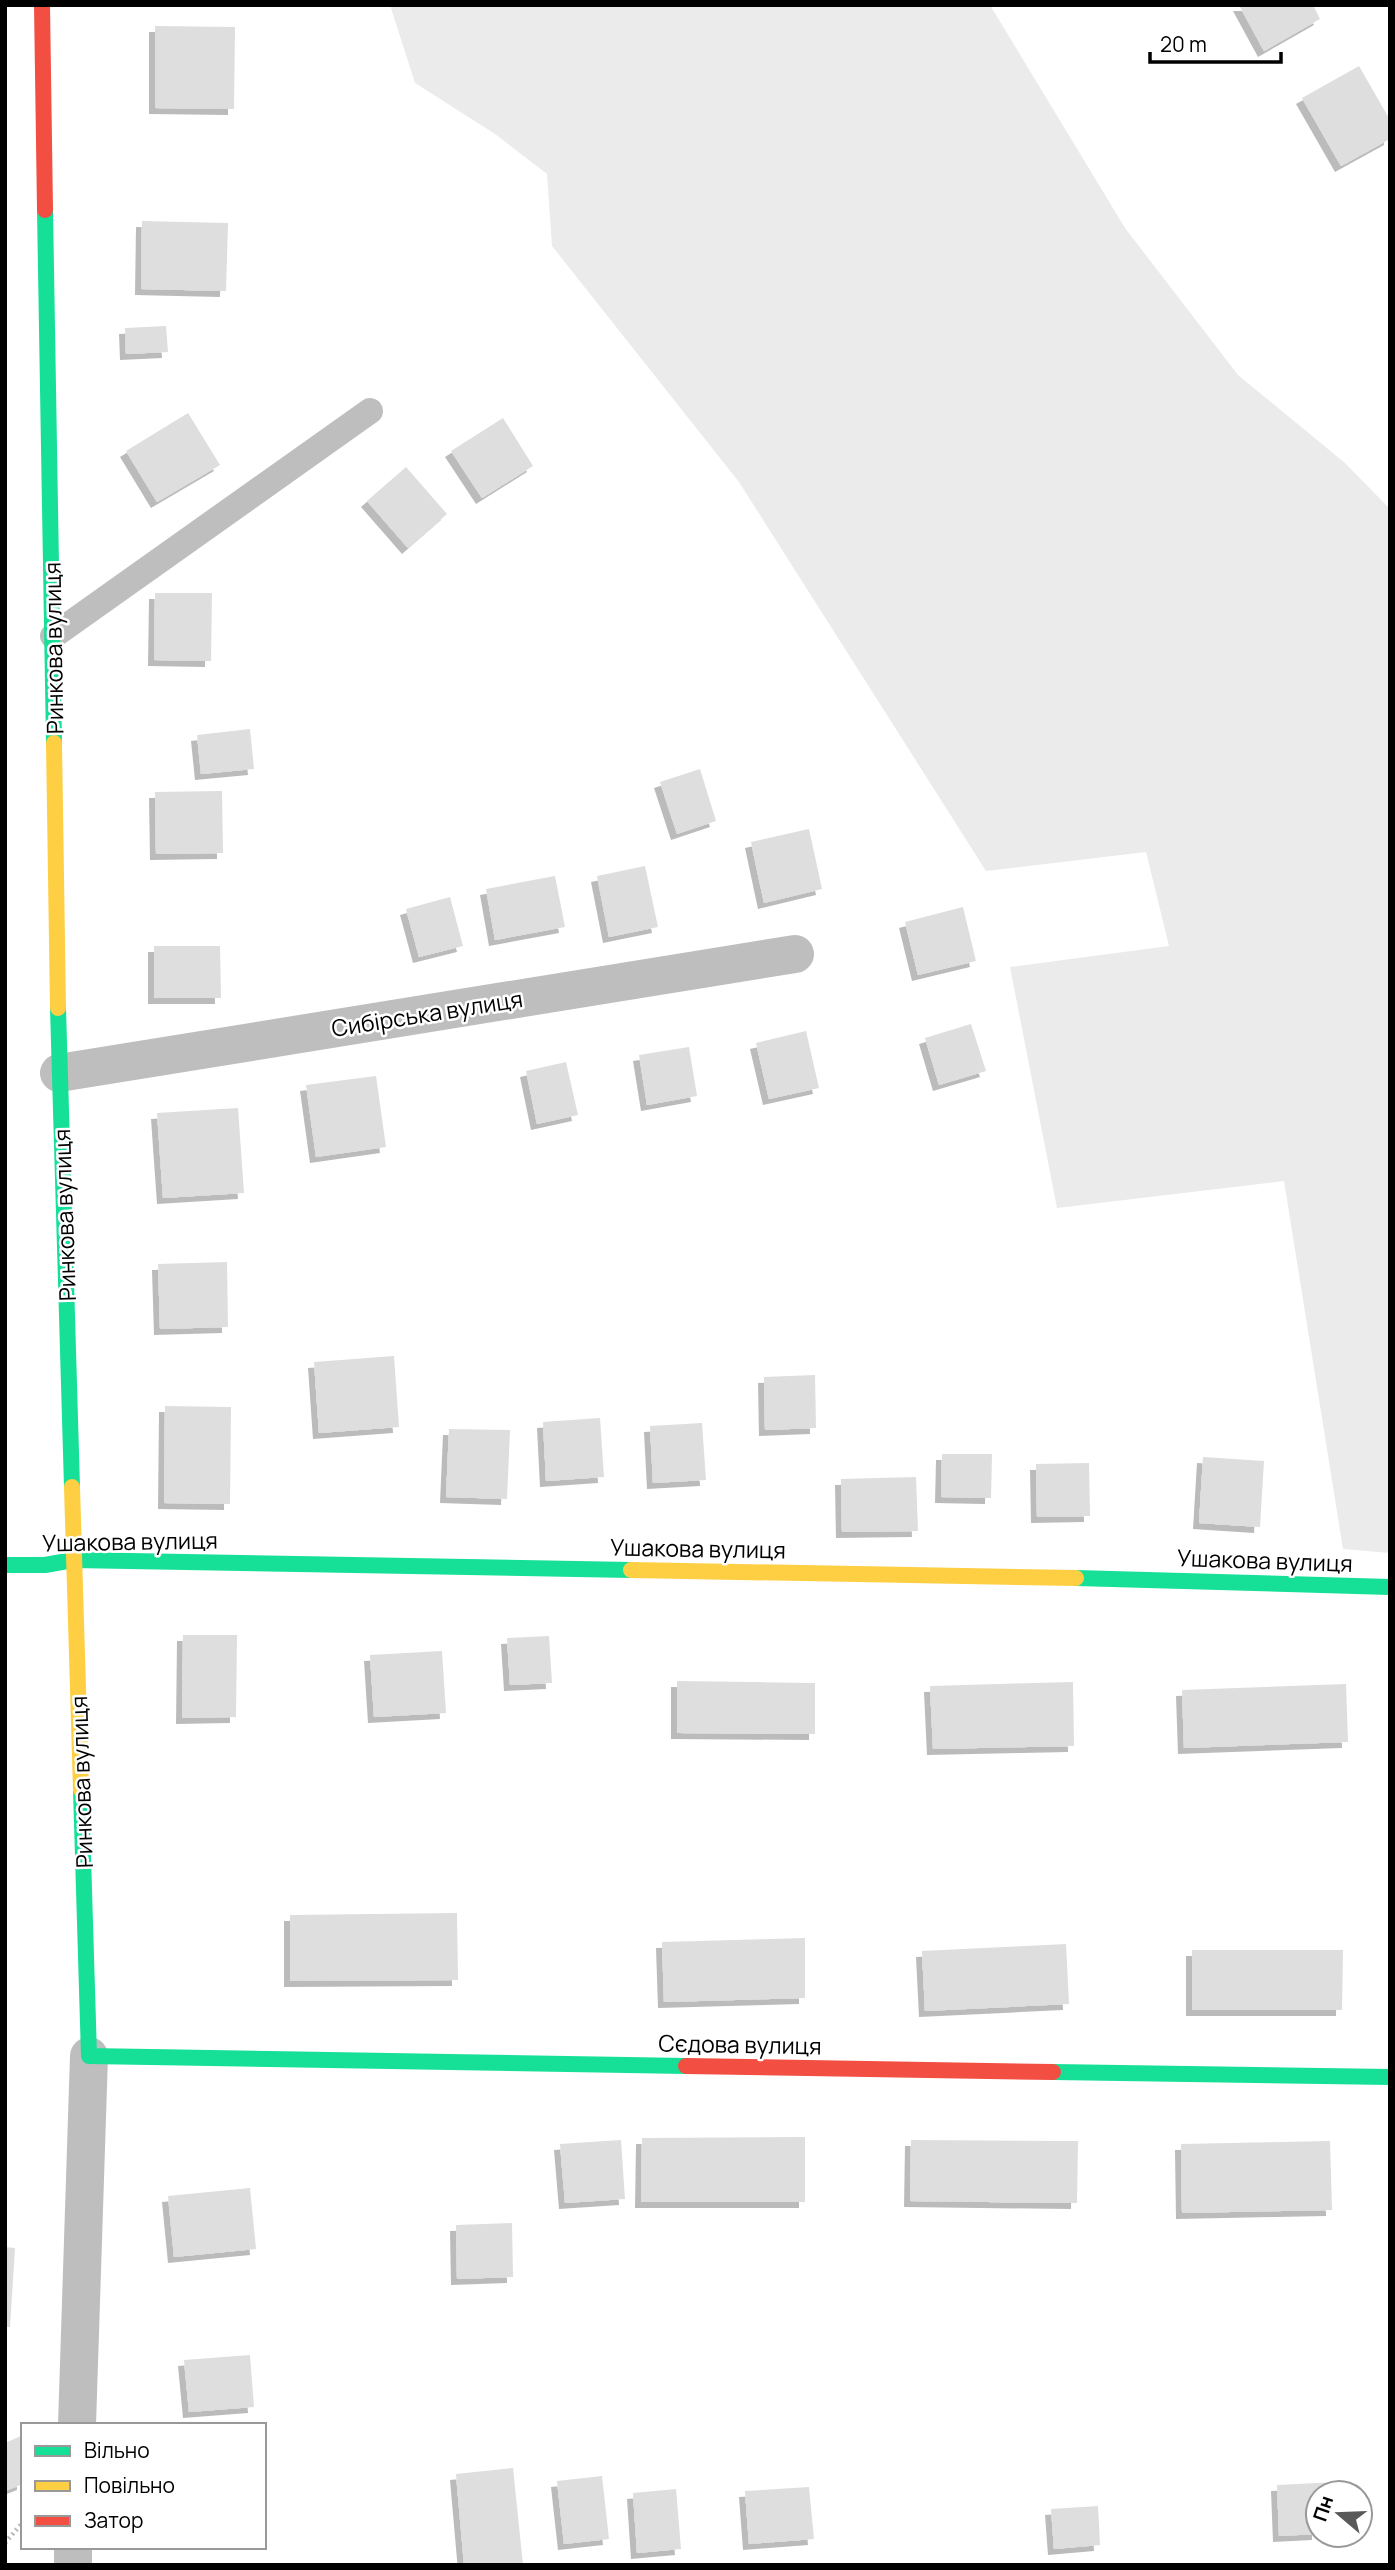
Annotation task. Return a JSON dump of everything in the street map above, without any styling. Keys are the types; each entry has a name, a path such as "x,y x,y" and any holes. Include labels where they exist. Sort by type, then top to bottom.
{"street":[{"name":"Ринкова вулиця","path":"42,5 60,1073 89,2056 77,2423"},
{"name":"Сибірська вулиця","path":"60,1073 796,954"},
{"name":"Ушакова вулиця","path":"5,1565 45,1565 73,1560 1196,1580 1390,1587"},
{"name":"Сєдова вулиця","path":"89,2056 1390,2077"}],"lane":[{"path":"53,636 370,411"}],"path":[{"path":"5,2543 21,2524"}],"shaded area":[{"path":"390,5 990,5 1125,228 1238,375 1345,463 1390,509 1390,1553 1343,1549 1284,1181 1057,1208 1010,967 1169,946 1146,852 986,871 739,482 552,246 547,174 495,134 415,83"}],"building":[{"path":"1239,5 1313,5 1320,19 1264,51"},
{"path":"155,26 235,27 234,109 155,108"},
{"path":"1359,66 1390,120 1390,139 1341,166 1302,98"},
{"path":"142,221 228,223 226,291 141,289"},
{"path":"166,326 168,352 126,354 125,328"},
{"path":"188,413 220,465 157,502 126,451"},
{"path":"503,418 533,466 482,498 451,451"},
{"path":"406,467 447,514 408,548 367,501"},
{"path":"155,593 212,593 211,661 154,660"},
{"path":"250,729 254,769 201,774 197,735"},
{"path":"700,769 716,821 677,834 660,782"},
{"path":"222,791 223,853 156,854 155,792"},
{"path":"809,829 822,889 764,903 751,842"},
{"path":"645,866 658,927 609,937 597,876"},
{"path":"555,876 565,927 495,940 486,889"},
{"path":"450,897 463,946 419,957 406,909"},
{"path":"963,907 976,961 918,975 905,922"},
{"path":"154,946 220,946 221,998 154,998"},
{"path":"971,1024 986,1071 939,1085 925,1038"},
{"path":"806,1031 819,1088 769,1099 756,1043"},
{"path":"689,1047 697,1096 647,1105 639,1055"},
{"path":"566,1062 578,1115 537,1124 526,1071"},
{"path":"376,1076 386,1147 316,1157 306,1085"},
{"path":"238,1108 244,1193 163,1198 157,1113"},
{"path":"227,1262 228,1327 160,1329 158,1264"},
{"path":"394,1356 399,1427 319,1433 314,1362"},
{"path":"815,1375 816,1428 765,1430 764,1377"},
{"path":"165,1406 231,1407 230,1504 164,1503"},
{"path":"600,1418 604,1477 546,1481 543,1422"},
{"path":"702,1423 706,1480 653,1483 650,1426"},
{"path":"449,1429 510,1430 507,1499 446,1497"},
{"path":"942,1454 992,1454 991,1498 941,1497"},
{"path":"1203,1457 1264,1461 1260,1527 1199,1523"},
{"path":"1089,1463 1090,1516 1037,1517 1036,1464"},
{"path":"916,1477 918,1531 842,1532 841,1479"},
{"path":"183,1635 237,1635 236,1717 182,1718"},
{"path":"549,1636 552,1683 510,1685 507,1638"},
{"path":"442,1651 446,1713 374,1717 370,1655"},
{"path":"677,1681 815,1683 815,1734 677,1733"},
{"path":"1073,1682 1074,1746 933,1749 930,1686"},
{"path":"1346,1684 1348,1742 1184,1748 1182,1690"},
{"path":"457,1913 458,1980 290,1981 290,1915"},
{"path":"805,1938 805,1998 664,2002 662,1942"},
{"path":"1066,1944 1069,2004 925,2011 922,1951"},
{"path":"1192,1950 1343,1950 1342,2010 1192,2010"},
{"path":"805,2137 805,2202 641,2202 642,2138"},
{"path":"621,2140 625,2199 565,2203 560,2144"},
{"path":"911,2140 1078,2141 1077,2203 910,2201"},
{"path":"1330,2141 1332,2210 1182,2213 1181,2144"},
{"path":"250,2188 256,2249 174,2257 168,2196"},
{"path":"512,2223 513,2277 457,2279 456,2225"},
{"path":"5,2247 15,2248 10,2327 5,2327"},
{"path":"250,2355 254,2407 189,2412 184,2360"},
{"path":"21,2436 21,2485 5,2491 5,2443"},
{"path":"513,2468 523,2565 464,2565 456,2474"},
{"path":"602,2476 609,2539 564,2544 557,2481"},
{"path":"1304,2484 1304,2535 1279,2536 1277,2485"},
{"path":"809,2487 814,2539 749,2544 745,2491"},
{"path":"676,2489 681,2549 637,2553 633,2493"},
{"path":"1098,2506 1100,2545 1054,2549 1051,2509"}],"traffic: fast":[{"path":"45,210 54,743"},
{"path":"58,1008 72,1487"},
{"path":"5,1565 45,1565 73,1560 631,1570"},
{"path":"1076,1578 1390,1587"},
{"path":"81,1790 89,2056 686,2066"},
{"path":"1053,2072 1390,2077"}],"traffic: slow":[{"path":"54,743 58,1008"},
{"path":"72,1487 81,1790"},
{"path":"631,1570 1076,1578"}],"traffic: jam":[{"path":"42,5 45,210"},
{"path":"686,2066 1053,2072"}]}
